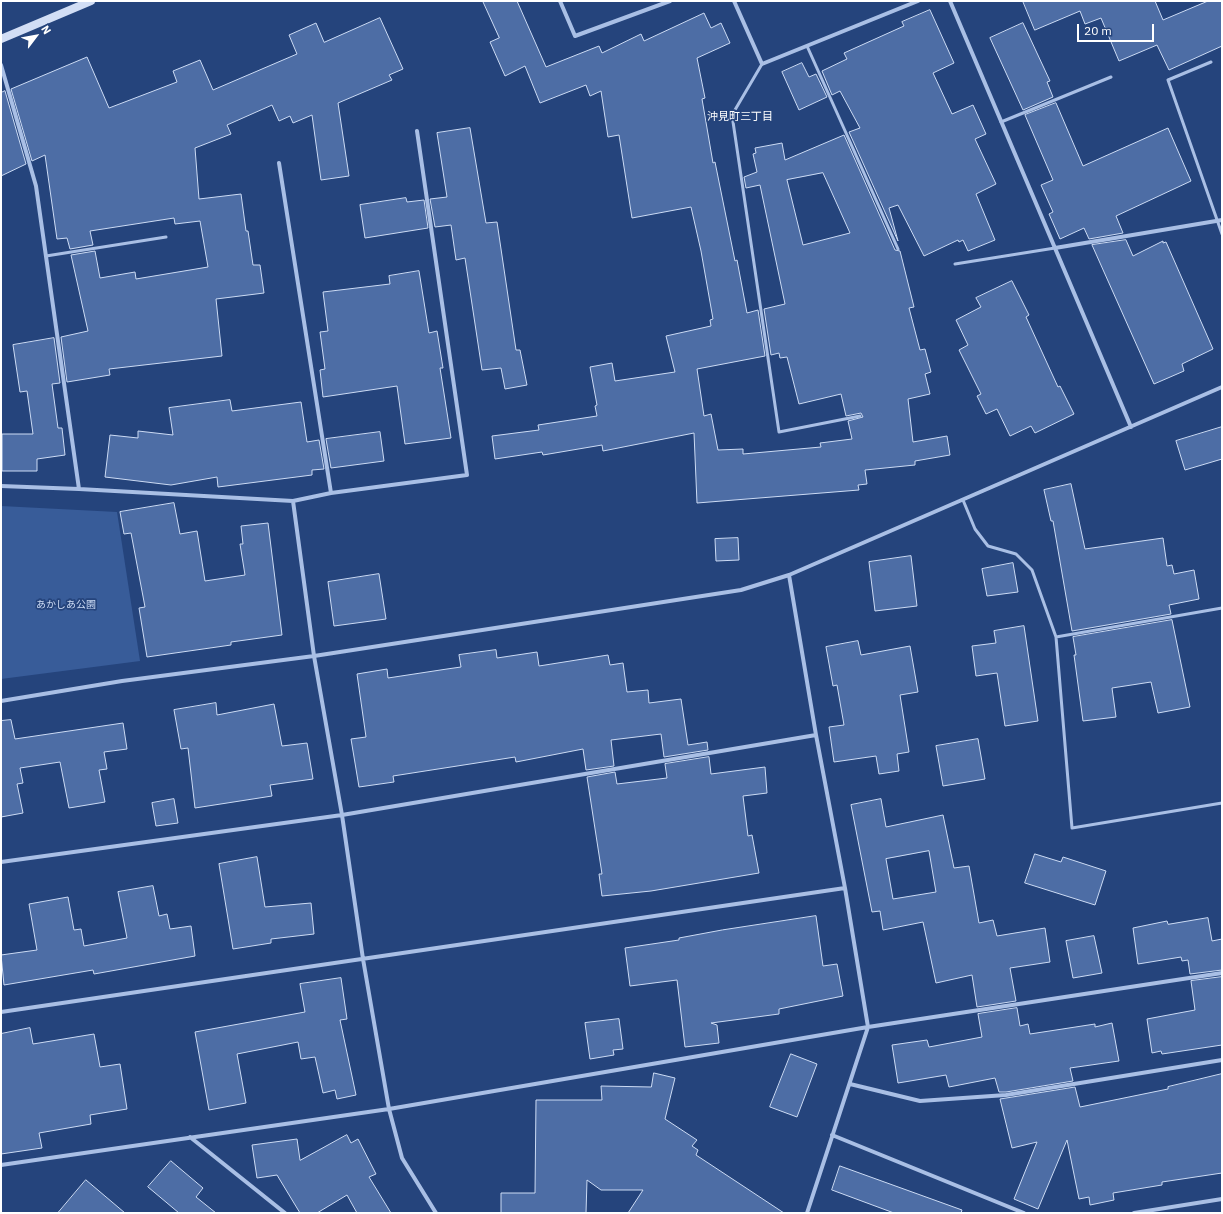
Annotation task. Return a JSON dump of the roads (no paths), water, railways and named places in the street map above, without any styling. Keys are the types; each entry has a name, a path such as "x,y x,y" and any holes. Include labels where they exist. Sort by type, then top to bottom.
{"street":[{"path":"1,38 91,1"},
{"path":"560,1 575,36 670,1"},
{"path":"734,1 762,64 918,1"},
{"path":"950,1 1131,427"},
{"path":"1,65 36,186 79,488"},
{"path":"1,486 79,488 293,501 331,493 467,475 417,131"},
{"path":"279,163 331,493"},
{"path":"1055,248 1222,220"},
{"path":"1,701 122,681 314,656 741,590 789,575 1222,387"},
{"path":"293,501 314,656 342,815 363,959 388,1109 402,1158 436,1213"},
{"path":"789,575 816,735 845,888 868,1027 807,1213"},
{"path":"1,862 342,815 816,735"},
{"path":"1,1012 845,888"},
{"path":"1,1165 388,1109 868,1027 1222,973"},
{"path":"850,1084 920,1102 1006,1095 1222,1060"},
{"path":"832,1135 1024,1213"},
{"path":"190,1137 285,1213"},
{"path":"1134,1213 1222,1199"}],"lane":[{"path":"807,46 898,249"},
{"path":"1211,62 1168,80 1216,221 1222,234"},
{"path":"762,64 732,115 779,432 860,416"},
{"path":"1001,122 1111,77"},
{"path":"46,256 166,237"},
{"path":"955,264 1055,248"},
{"path":"963,500 975,529 988,546 1016,554 1032,570 1056,637 1072,828 1222,802"},
{"path":"1056,637 1222,608"}],"district":[{"name":"沖見町三丁目","path":"740,117"}],"park label":[{"name":"あかしあ公園","path":"66,605"}]}
